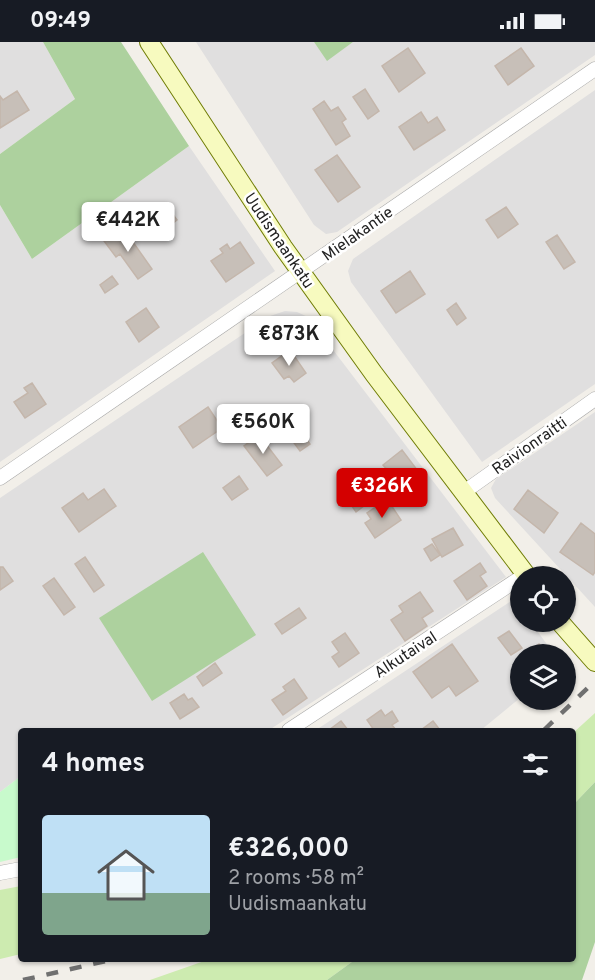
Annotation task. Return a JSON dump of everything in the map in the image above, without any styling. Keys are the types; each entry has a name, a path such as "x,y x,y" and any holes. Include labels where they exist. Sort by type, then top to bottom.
{"street":[{"name":"Uudismaankatu","path":"148,42 301,272 517,566"},
{"name":"Mielakantie","path":"0,478 595,69"},
{"name":"Raivionraitti","path":"464,492 595,399"},
{"name":"Alkutaival","path":"292,728 510,585"},
{"path":"569,632 595,662"},
{"path":"0,873 18,870"}],"shaded area":[{"path":"0,42 43,42 75,99 0,154"},
{"path":"196,42 314,42 327,60 353,42 595,42 595,55 337,232 326,234 314,225"},
{"path":"595,90 595,384 482,462 351,282 348,271 353,259"},
{"path":"189,146 275,271 0,462 0,205 32,259"},
{"path":"285,311 297,312 308,317 506,577 272,728 18,728 18,778 0,792 0,498 270,316"},
{"path":"595,412 595,607 576,586 576,566 557,566 495,498 491,488 496,479"},
{"path":"510,602 510,632 538,632 547,644 510,644 510,706 483,728 319,728"}],"green space":[{"path":"43,42 121,42 189,146 32,259 0,205 0,154 75,99"},
{"path":"314,42 353,42 327,61"},
{"path":"203,552 256,635 152,701 99,618"},
{"path":"595,713 595,782 576,802 576,730"},
{"path":"18,778 18,858 0,862 0,792"},
{"path":"595,782 595,942 582,980 327,980 352,962 576,962 576,802"},
{"path":"18,887 18,955 0,959 0,890"},
{"path":"201,962 352,962 327,980 150,980"}],"building":[{"path":"408,48 425,73 399,92 382,66"},
{"path":"521,48 534,66 508,85 495,66"},
{"path":"365,89 379,111 368,119 353,97"},
{"path":"17,91 29,110 0,128 0,96 3,100"},
{"path":"324,101 331,111 338,107 346,119 342,122 350,136 336,145 313,109"},
{"path":"421,112 428,123 437,117 445,130 414,150 399,127"},
{"path":"337,155 360,187 338,202 315,170"},
{"path":"165,204 177,220 165,230 153,214"},
{"path":"506,207 518,224 498,238 486,220"},
{"path":"123,228 152,269 138,279 120,254 116,257 104,241"},
{"path":"557,235 575,262 564,269 546,242"},
{"path":"240,242 254,263 226,282 211,261 223,253 220,249 227,244 230,249"},
{"path":"410,271 425,294 396,313 381,291"},
{"path":"112,276 118,284 105,293 100,285"},
{"path":"456,303 466,318 457,325 447,310"},
{"path":"146,308 159,327 139,342 126,322"},
{"path":"290,350 306,373 294,382 289,376 284,379 272,363"},
{"path":"32,383 46,404 25,418 14,402 28,393 24,388"},
{"path":"208,407 222,428 193,448 179,427"},
{"path":"290,417 310,444 300,451 280,424"},
{"path":"259,435 282,465 267,476 244,446"},
{"path":"402,450 418,471 393,491 384,480 391,474 383,465"},
{"path":"239,476 248,489 232,500 223,488"},
{"path":"104,489 116,506 79,532 62,508 83,493 88,500"},
{"path":"355,490 365,505 356,512 345,496"},
{"path":"528,490 558,513 544,533 514,509"},
{"path":"387,499 401,520 375,538 365,523 371,519 367,513"},
{"path":"581,523 595,534 595,572 593,575 560,552"},
{"path":"453,528 463,545 442,557 432,539"},
{"path":"432,544 440,555 431,561 424,549"},
{"path":"85,557 104,585 94,592 75,564"},
{"path":"480,563 486,572 480,576 487,586 467,600 454,581"},
{"path":"0,567 3,567 13,581 0,590"},
{"path":"54,578 75,607 64,615 43,586"},
{"path":"420,592 433,611 422,618 427,626 405,641 391,620 403,612 399,606"},
{"path":"299,608 306,618 282,634 275,624"},
{"path":"509,631 519,644 510,644 510,654 498,638"},
{"path":"345,633 359,653 339,667 332,657 339,652 332,642"},
{"path":"452,644 478,681 456,696 449,686 432,698 413,672"},
{"path":"215,663 222,673 203,686 197,677"},
{"path":"294,679 307,698 283,715 272,700 286,691 283,687"},
{"path":"184,694 188,700 192,698 199,707 180,719 170,703"},
{"path":"381,710 385,716 392,711 398,721 392,725 394,728 373,728 367,720"},
{"path":"341,721 346,728 332,728"},
{"path":"433,721 438,728 424,728"}],"railway":[{"path":"546,728 595,681"},
{"path":"23,980 102,962"}]}
